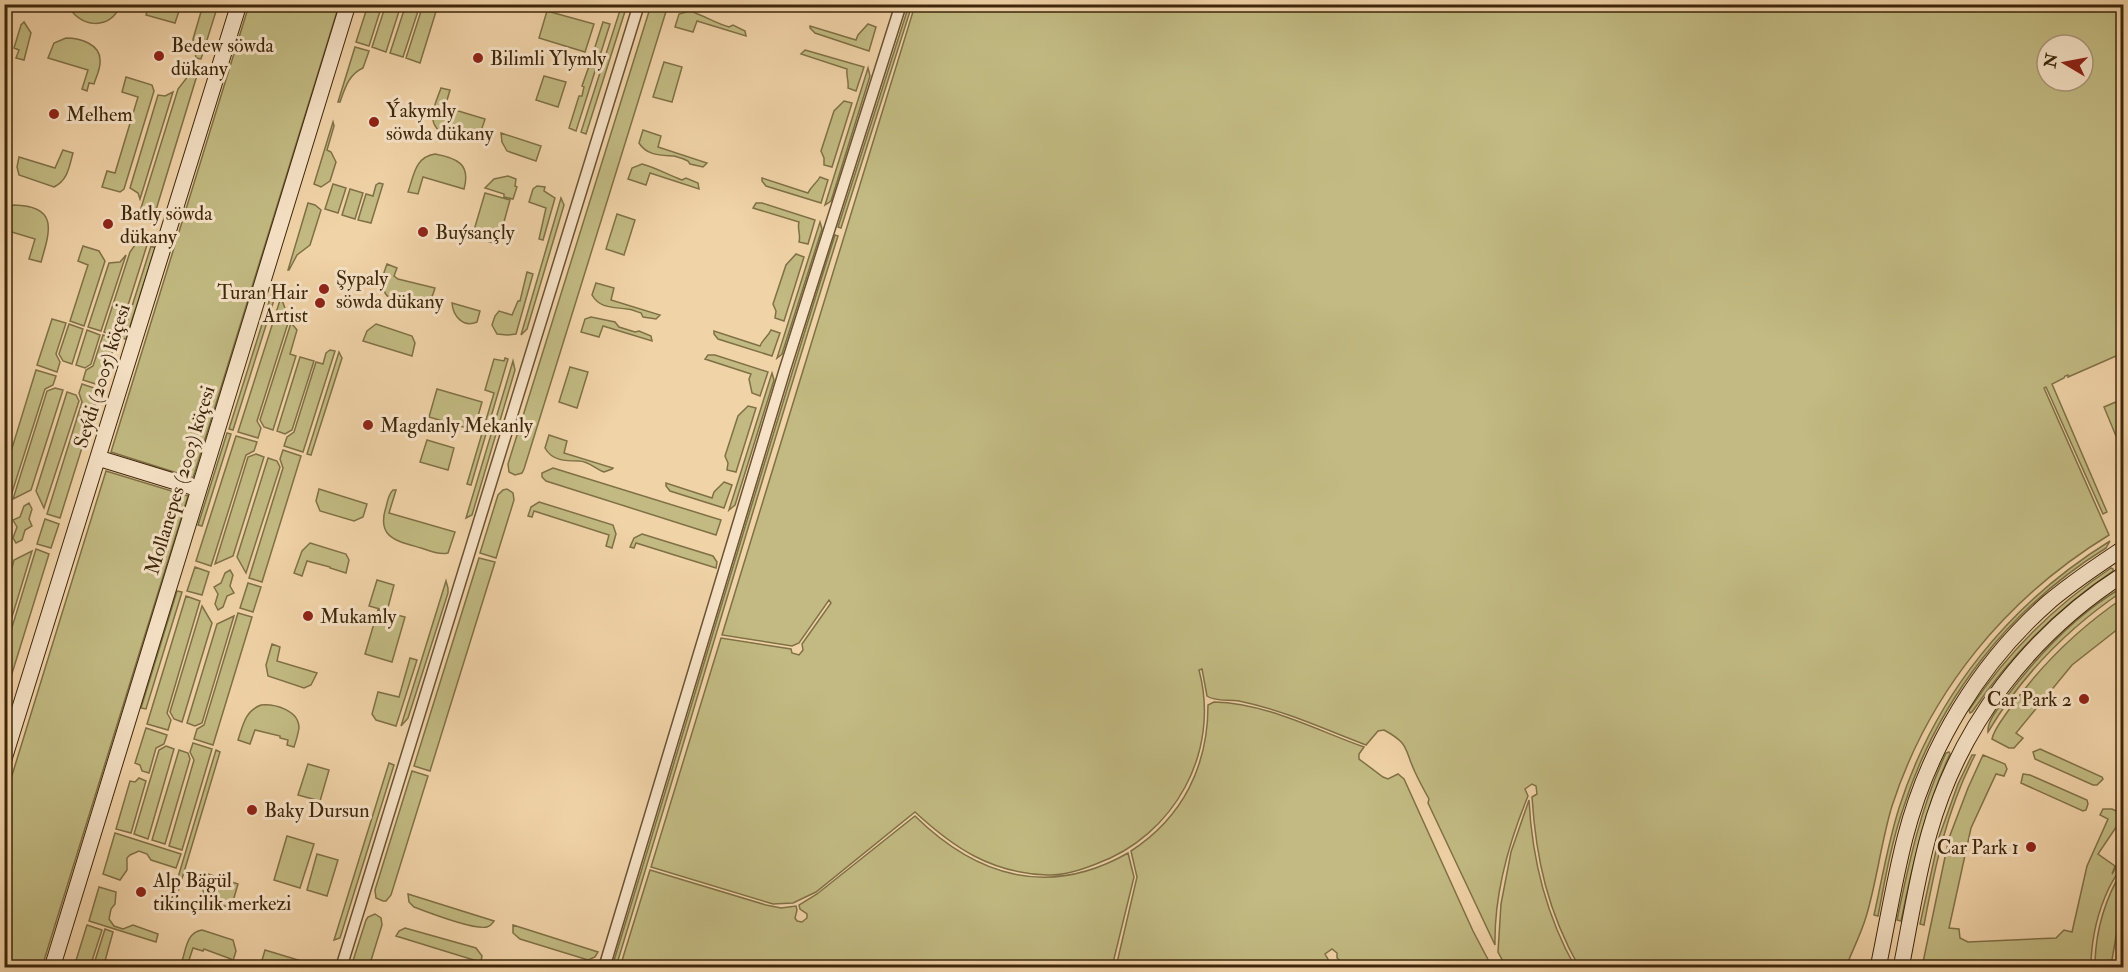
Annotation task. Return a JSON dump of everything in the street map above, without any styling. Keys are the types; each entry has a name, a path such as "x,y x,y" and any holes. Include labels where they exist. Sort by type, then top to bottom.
{"street":[{"name":"Seýdi (2005) köçesi","path":"4,759 239,4"},
{"name":"Mollanepes (2003) köçesi","path":"52,968 348,4"},
{"path":"341,968 639,4"},
{"path":"604,968 785,369 901,4"},
{"path":"98,458 198,489"},
{"path":"1878,968 1908,825 1926,776 1962,704 2032,617 2069,586 2124,548"},
{"path":"1901,968 1930,831 1950,776 1969,737 1998,690 2032,650 2084,602 2124,574"},
{"path":"1949,727 1969,737"}],"shaded area":[{"path":"386,4 401,5 386,52 372,47"},
{"path":"406,4 420,5 403,57 390,53"},
{"path":"622,4 627,5 586,134 581,132"},
{"path":"68,5 120,5 116,14 109,19 102,23 94,23 79,18"},
{"path":"149,5 181,5 175,23 146,15"},
{"path":"203,5 218,5 201,59 196,58 193,39"},
{"path":"249,5 339,5 193,478 111,452"},
{"path":"368,5 382,5 369,46 356,42"},
{"path":"423,5 438,5 420,63 406,58"},
{"path":"651,5 668,5 524,469 522,473 515,475 509,472 508,464"},
{"path":"909,5 912,5 841,228 838,227"},
{"path":"915,5 2123,5 2123,353 2068,377 2068,375 2065,376 2052,384 2107,512 2103,514 2046,387 2044,388 2109,535 2072,560 2005,618 1976,651 1927,724 1892,806 1866,917 1846,967 1579,967 1559,926 1545,885 1534,820 1532,797 1537,794 1536,786 1532,784 1525,789 1528,796 1504,869 1497,907 1495,945 1428,803 1429,799 1405,748 1398,739 1384,730 1378,731 1366,745 1272,709 1239,701 1210,698 1207,696 1202,669 1199,670 1204,701 1203,731 1197,760 1185,787 1169,812 1148,833 1124,851 1096,864 1060,875 1008,869 991,864 959,847 915,812 816,892 793,903 773,904 651,867 721,638 791,649 792,653 799,655 803,650 802,644 831,603 829,600 799,643 792,646 722,635"},
{"path":"547,11 594,24 585,52 539,38"},
{"path":"690,11 729,27 733,25 745,31 746,36 697,21 693,32 675,27 679,14"},
{"path":"24,22 31,33 24,60 16,58 19,50 14,48"},
{"path":"603,22 610,24 576,131 569,128 579,96 582,96 584,87 582,86 592,58 594,58"},
{"path":"868,24 876,27 869,51 815,33 810,28 810,26 856,40"},
{"path":"66,38 88,43 99,54 98,72 94,84 89,83 87,91 82,89 88,70 48,58 54,43"},
{"path":"355,47 369,51 363,68 351,78 338,102"},
{"path":"805,50 864,67 856,91 848,88 847,69 801,54"},
{"path":"664,62 682,67 672,102 653,97"},
{"path":"868,68 870,76 831,201 825,205"},
{"path":"192,71 198,72 152,223 142,220 141,208 178,89"},
{"path":"544,76 566,82 558,107 536,100"},
{"path":"126,77 152,85 154,91 124,189 120,192 102,187 107,171 115,173 138,97 122,92"},
{"path":"441,88 450,90 445,107 485,119 477,136 472,139 458,140 445,135 435,126 433,112"},
{"path":"173,92 140,199 138,193 130,188 158,95 165,96"},
{"path":"844,101 852,103 832,167 824,165 821,151 834,111"},
{"path":"333,122 334,126 327,150 331,152 336,162 330,181 321,187 314,184"},
{"path":"643,130 661,136 658,147 707,163 703,167 690,164 676,156 650,153 639,143"},
{"path":"501,133 541,146 536,161 507,151 502,142"},
{"path":"63,150 73,153 65,177 54,187 19,175 17,167 19,157 55,168"},
{"path":"435,154 456,160 464,168 466,180 464,189 423,177 418,194 408,192 419,163"},
{"path":"642,164 682,180 686,178 698,183 699,189 650,173 646,185 628,179 632,168"},
{"path":"508,176 516,179 515,186 517,187 513,199 485,188 494,179"},
{"path":"820,177 828,180 821,203 766,186 762,181 762,178 808,193"},
{"path":"333,184 346,188 338,213 325,209"},
{"path":"383,184 371,223 358,220 366,194 373,196 376,185"},
{"path":"537,186 545,187 544,191 555,198 543,240 539,239 546,208 529,202 533,189"},
{"path":"350,189 363,193 355,219 342,215"},
{"path":"485,193 510,200 498,244 472,237"},
{"path":"561,198 564,205 527,329 521,335"},
{"path":"308,203 321,210 310,245 297,255 288,270"},
{"path":"756,203 815,220 808,244 799,242 799,222 753,208"},
{"path":"14,205 28,206 45,215 48,231 41,262 29,259 35,239 5,230 5,208"},
{"path":"617,214 635,220 624,255 606,249"},
{"path":"820,222 822,229 782,354 777,358"},
{"path":"835,235 838,236 616,967 612,967 778,418"},
{"path":"137,242 147,245 118,337 104,332 130,252"},
{"path":"83,246 99,251 105,261 84,326 70,321 88,265 78,261"},
{"path":"151,246 155,248 126,339 122,338"},
{"path":"796,254 804,257 784,321 775,318 776,311 773,304 786,265"},
{"path":"126,255 101,331 88,327 109,263 120,262"},
{"path":"387,264 397,268 394,276 398,279 435,288 429,302 420,307 407,307 389,298 382,285"},
{"path":"527,272 533,274 516,334 497,334 492,325 495,316 499,311 512,315 520,301"},
{"path":"275,283 279,284 233,430 229,429"},
{"path":"596,283 614,288 611,300 660,315 656,319 643,317 641,313 632,310 599,303 592,295"},
{"path":"281,297 289,320 257,421 261,428 258,438 238,432"},
{"path":"452,303 480,311 477,322 467,323 460,320 454,312"},
{"path":"591,317 615,322 619,327 635,332 639,331 651,336 652,341 603,326 599,337 581,332 585,319"},
{"path":"52,319 66,323 56,354 60,362 57,372 37,365"},
{"path":"291,323 297,330 290,354 296,356 273,430 264,427 260,420"},
{"path":"69,324 83,329 72,364 63,361 59,354"},
{"path":"376,324 412,336 415,343 412,356 363,341 367,331"},
{"path":"87,330 100,335 91,364 85,368 76,365"},
{"path":"771,330 780,333 772,356 718,339 714,334 714,331 760,346"},
{"path":"103,335 116,340 102,386 83,380 86,370 93,366"},
{"path":"330,350 335,351 303,452 284,446 287,437 294,432 316,362 323,364 326,353"},
{"path":"339,352 342,358 311,455 307,454"},
{"path":"708,355 715,355 768,372 760,396 752,393 749,379 751,374 705,359"},
{"path":"300,357 314,361 292,430 285,434 277,431"},
{"path":"505,358 508,359 471,485 467,484 494,393 485,390 494,359 504,361"},
{"path":"513,361 515,370 472,515 466,518"},
{"path":"570,367 588,372 577,408 559,402"},
{"path":"36,370 56,376 53,385 45,389 9,502 5,500 5,471"},
{"path":"772,373 774,380 735,505 729,510"},
{"path":"82,384 100,390 60,518 47,514 82,402 79,393"},
{"path":"55,388 63,390 31,490 13,499 47,391"},
{"path":"437,389 482,402 474,430 429,417"},
{"path":"67,392 76,395 79,401 44,508 36,491"},
{"path":"2123,399 2123,453 2104,407"},
{"path":"748,406 756,408 736,472 727,470 728,463 725,456 738,416"},
{"path":"227,433 231,434 202,526 198,525"},
{"path":"549,435 567,441 564,453 613,468 604,472 586,462 551,456 545,448"},
{"path":"236,436 257,442 254,451 246,455 211,566 196,561"},
{"path":"427,440 454,448 448,470 420,462"},
{"path":"283,450 301,456 262,582 249,578 283,468 280,459"},
{"path":"256,454 264,457 233,556 215,564 248,457"},
{"path":"268,458 277,461 280,467 246,573 237,557"},
{"path":"553,468 721,520 716,535 546,481 542,473"},
{"path":"106,471 188,496 42,967 5,967 5,798"},
{"path":"724,482 732,485 724,508 670,491 666,486 666,483 712,498 714,492"},
{"path":"319,489 367,504 363,517 354,521 320,511 316,501"},
{"path":"507,489 513,493 514,500 496,558 480,553 498,495"},
{"path":"393,490 396,490 389,513 455,532 448,553 434,552 404,543 386,532 384,517 388,498"},
{"path":"539,502 613,525 616,534 612,548 606,546 609,535 534,511 532,517 528,516 531,507"},
{"path":"29,503 32,509 29,519 32,526 25,530 22,540 16,543 13,538 17,527 13,520 20,517 24,506"},
{"path":"45,519 59,524 51,548 37,544"},
{"path":"642,534 713,556 717,562 716,568 636,543 634,548 630,547 634,538"},
{"path":"2110,541 2106,548 2071,572 2008,628 1981,660 1957,695 1935,731 1918,769 1895,835 1878,916 1874,915 1899,808 1914,767 1933,727 1955,690 1980,655 2040,593"},
{"path":"310,543 346,554 349,560 346,573 307,561 302,576 294,573 302,551"},
{"path":"36,549 49,554 10,680 5,679 5,650"},
{"path":"32,551 5,640 5,593 14,560"},
{"path":"479,558 495,562 430,771 414,766"},
{"path":"195,567 209,572 202,595 187,591"},
{"path":"2111,568 2113,571 2072,601 2035,635 1970,713 1969,710 1999,669 2033,632 2070,598"},
{"path":"230,570 233,575 230,586 234,593 227,596 223,607 218,610 215,604 218,594 214,587 221,583 225,573"},
{"path":"377,580 394,585 387,611 369,606"},
{"path":"446,581 448,593 408,718 401,726"},
{"path":"248,583 261,587 253,612 240,608"},
{"path":"2123,587 2123,591 2083,621 2031,672 1988,732 1989,724 1996,711 2043,652 2089,610"},
{"path":"177,591 182,592 146,709 141,708"},
{"path":"186,596 200,601 167,713 171,720 168,730 147,724"},
{"path":"2123,598 2123,625 2072,665 2016,733 2023,738 2014,748 2009,748 1992,739 1996,728 2008,711 2046,664 2075,635"},
{"path":"202,606 212,623 182,722 174,719 170,712"},
{"path":"378,610 405,617 392,662 365,654"},
{"path":"238,613 252,617 213,745 194,739 197,729 204,725"},
{"path":"234,616 202,723 195,726 187,723 217,624"},
{"path":"272,644 280,647 277,661 317,673 311,685 304,688 268,676 266,665"},
{"path":"410,658 417,660 396,726 376,720 372,714 378,692 399,697"},
{"path":"1214,702 1272,712 1364,747 1359,754 1359,759 1383,777 1388,779 1398,774 1404,779 1473,931 1492,967 1348,967 1337,958 1337,953 1332,949 1325,954 1329,961 1328,967 1116,967 1137,877 1131,851 1165,822 1189,788 1203,749 1208,705"},
{"path":"261,705 285,709 295,717 299,728 294,747 287,745 288,740 280,736 255,730 250,744 238,740 248,715"},
{"path":"146,728 167,735 164,744 156,748 149,773 142,771 140,765 135,763"},
{"path":"193,743 212,749 182,850 169,846 194,760 190,752"},
{"path":"166,746 174,749 148,839 134,834 159,750"},
{"path":"2040,749 2103,779 2097,785 2093,785 2035,759 2033,752"},
{"path":"179,750 188,753 190,759 165,844 152,840"},
{"path":"216,750 220,752 175,902 171,901"},
{"path":"1949,752 1921,836 1901,921 1897,920 1911,856 1929,793 1946,753"},
{"path":"1972,755 1975,755 1965,775 1943,838 1924,925 1920,924 1939,837 1958,784"},
{"path":"1983,755 2005,764 2007,769 2004,776 1996,774 1971,828 1949,928 1959,929 1960,938 1968,942 2056,938 2064,930 2072,932 2087,866 2108,819 2100,815 2103,809 2112,809 2123,814 2123,817 2098,854 2115,866 2112,874 2123,855 2123,859 2099,915 2094,933 2091,962 2014,968 1922,967 1949,838"},
{"path":"389,763 394,765 340,938 334,940"},
{"path":"308,764 329,770 320,801 298,795"},
{"path":"412,771 428,776 391,895 383,901 376,898 375,890"},
{"path":"2023,774 2087,800 2086,810 2083,811 2021,783"},
{"path":"139,778 146,781 131,833 116,829 130,781 135,782"},
{"path":"1529,800 1533,844 1542,886 1556,927 1575,967 1506,967 1498,952 1501,904 1511,852"},
{"path":"915,816 963,854 989,866 1015,874 1042,877 1070,875 1099,867 1128,853 1134,877 1112,967 620,967 650,870 766,905 781,908 796,906 795,918 802,922 807,918 807,914 800,909 799,905 817,894"},
{"path":"115,833 181,854 176,868 151,860 147,854 139,851 127,858 127,870 120,880 103,874"},
{"path":"287,836 314,844 300,888 274,880"},
{"path":"317,854 338,860 327,896 307,890"},
{"path":"2123,869 2123,910 2112,960 2095,962 2097,937 2103,914"},
{"path":"205,873 238,884 231,908 211,901 204,894"},
{"path":"99,887 116,892 115,904 111,909 109,919 114,926 123,929 133,925 158,934 156,942 89,921"},
{"path":"408,894 494,921 487,927 481,927 451,920 414,907 409,902"},
{"path":"375,914 381,918 382,925 369,967 351,967 366,920"},
{"path":"87,925 102,930 90,967 74,967"},
{"path":"513,925 598,952 595,957 588,960 520,939 513,933"},
{"path":"405,928 476,948 482,956 480,967 475,967 477,961 396,936"},
{"path":"105,929 113,932 105,961 125,967 93,967"},
{"path":"202,930 233,940 236,951 231,967 229,967 231,959 204,949 203,951 193,948 188,963 182,961 190,938 197,931"},
{"path":"265,950 308,963 307,967 260,967"}],"place":[{"name":"Bedew söwda dükany","path":"159,56"},
{"name":"Bilimli Ylymly","path":"478,58"},
{"name":"Melhem","path":"54,114"},
{"name":"Ýakymly söwda dükany","path":"374,122"},
{"name":"Batly söwda dükany","path":"108,224"},
{"name":"Buýsançly","path":"423,232"},
{"name":"Şypaly söwda dükany","path":"324,289"},
{"name":"Turan Hair Artist","path":"320,303"},
{"name":"Magdanly Mekanly","path":"368,425"},
{"name":"Mukamly","path":"308,616"},
{"name":"Car Park 2","path":"2084,699"},
{"name":"Baky Dursun","path":"252,810"},
{"name":"Car Park 1","path":"2031,847"},
{"name":"Alp Bägül tikinçilik merkezi","path":"141,892"}]}
